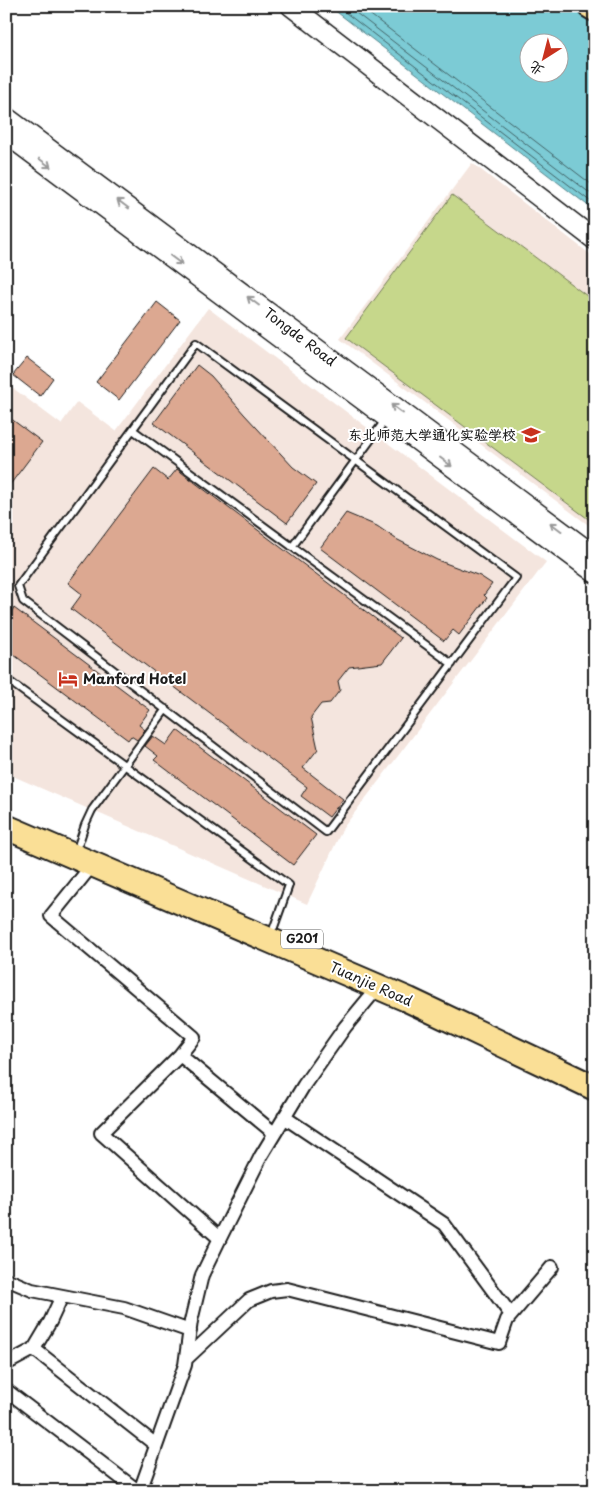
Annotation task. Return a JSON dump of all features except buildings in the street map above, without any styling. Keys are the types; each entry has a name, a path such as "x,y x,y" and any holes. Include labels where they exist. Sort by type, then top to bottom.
{"highway":[{"path":"590,6 595,9"},
{"name":"Tuanjie Road","path":"6,811 415,987 595,1072"},
{"name":"Tuanjie Road","path":"6,826 378,987 485,1035 595,1088"}],"main road":[{"path":"291,6 595,240"},
{"name":"Tongde Road","path":"6,117 595,556"},
{"name":"Tongde Road","path":"6,134 595,573"}],"street":[{"path":"93,864 50,916 194,1037 180,1055 101,1133 219,1238"},
{"path":"6,1390 139,1491 186,1359 202,1275 219,1238 284,1117 324,1056 378,987"},
{"path":"180,1055 274,1133"},
{"path":"284,1117 444,1224 511,1315"},
{"path":"186,1359 249,1300 279,1290 296,1290 499,1343 507,1320 552,1267"},
{"path":"6,1278 32,1290 124,1308 190,1331"},
{"path":"6,1364 34,1349 50,1322 62,1296"},
{"path":"34,1349 156,1445"}],"lane":[{"path":"196,343 356,460 516,578 326,832 23,601 18,586 196,343"},
{"path":"292,547 387,418"},
{"path":"132,430 452,664"},
{"path":"6,679 289,885 274,927"},
{"path":"79,843 92,810 166,709"}],"shaded area":[{"name":"东北师范大学通化实验学校","path":"472,163 595,258 595,530 340,339"},
{"path":"208,308 546,562 343,828 307,904 6,773 6,383 61,424 77,402 116,431"}],"green space":[{"name":"东北师范大学通化实验学校","path":"452,195 595,302 595,524 346,338"}],"water":[{"path":"329,6 582,6 595,14 595,211"}],"place":[{"name":"东北师范大学通化实验学校","path":"531,435"},
{"name":"Manford Hotel","path":"68,679"}]}
